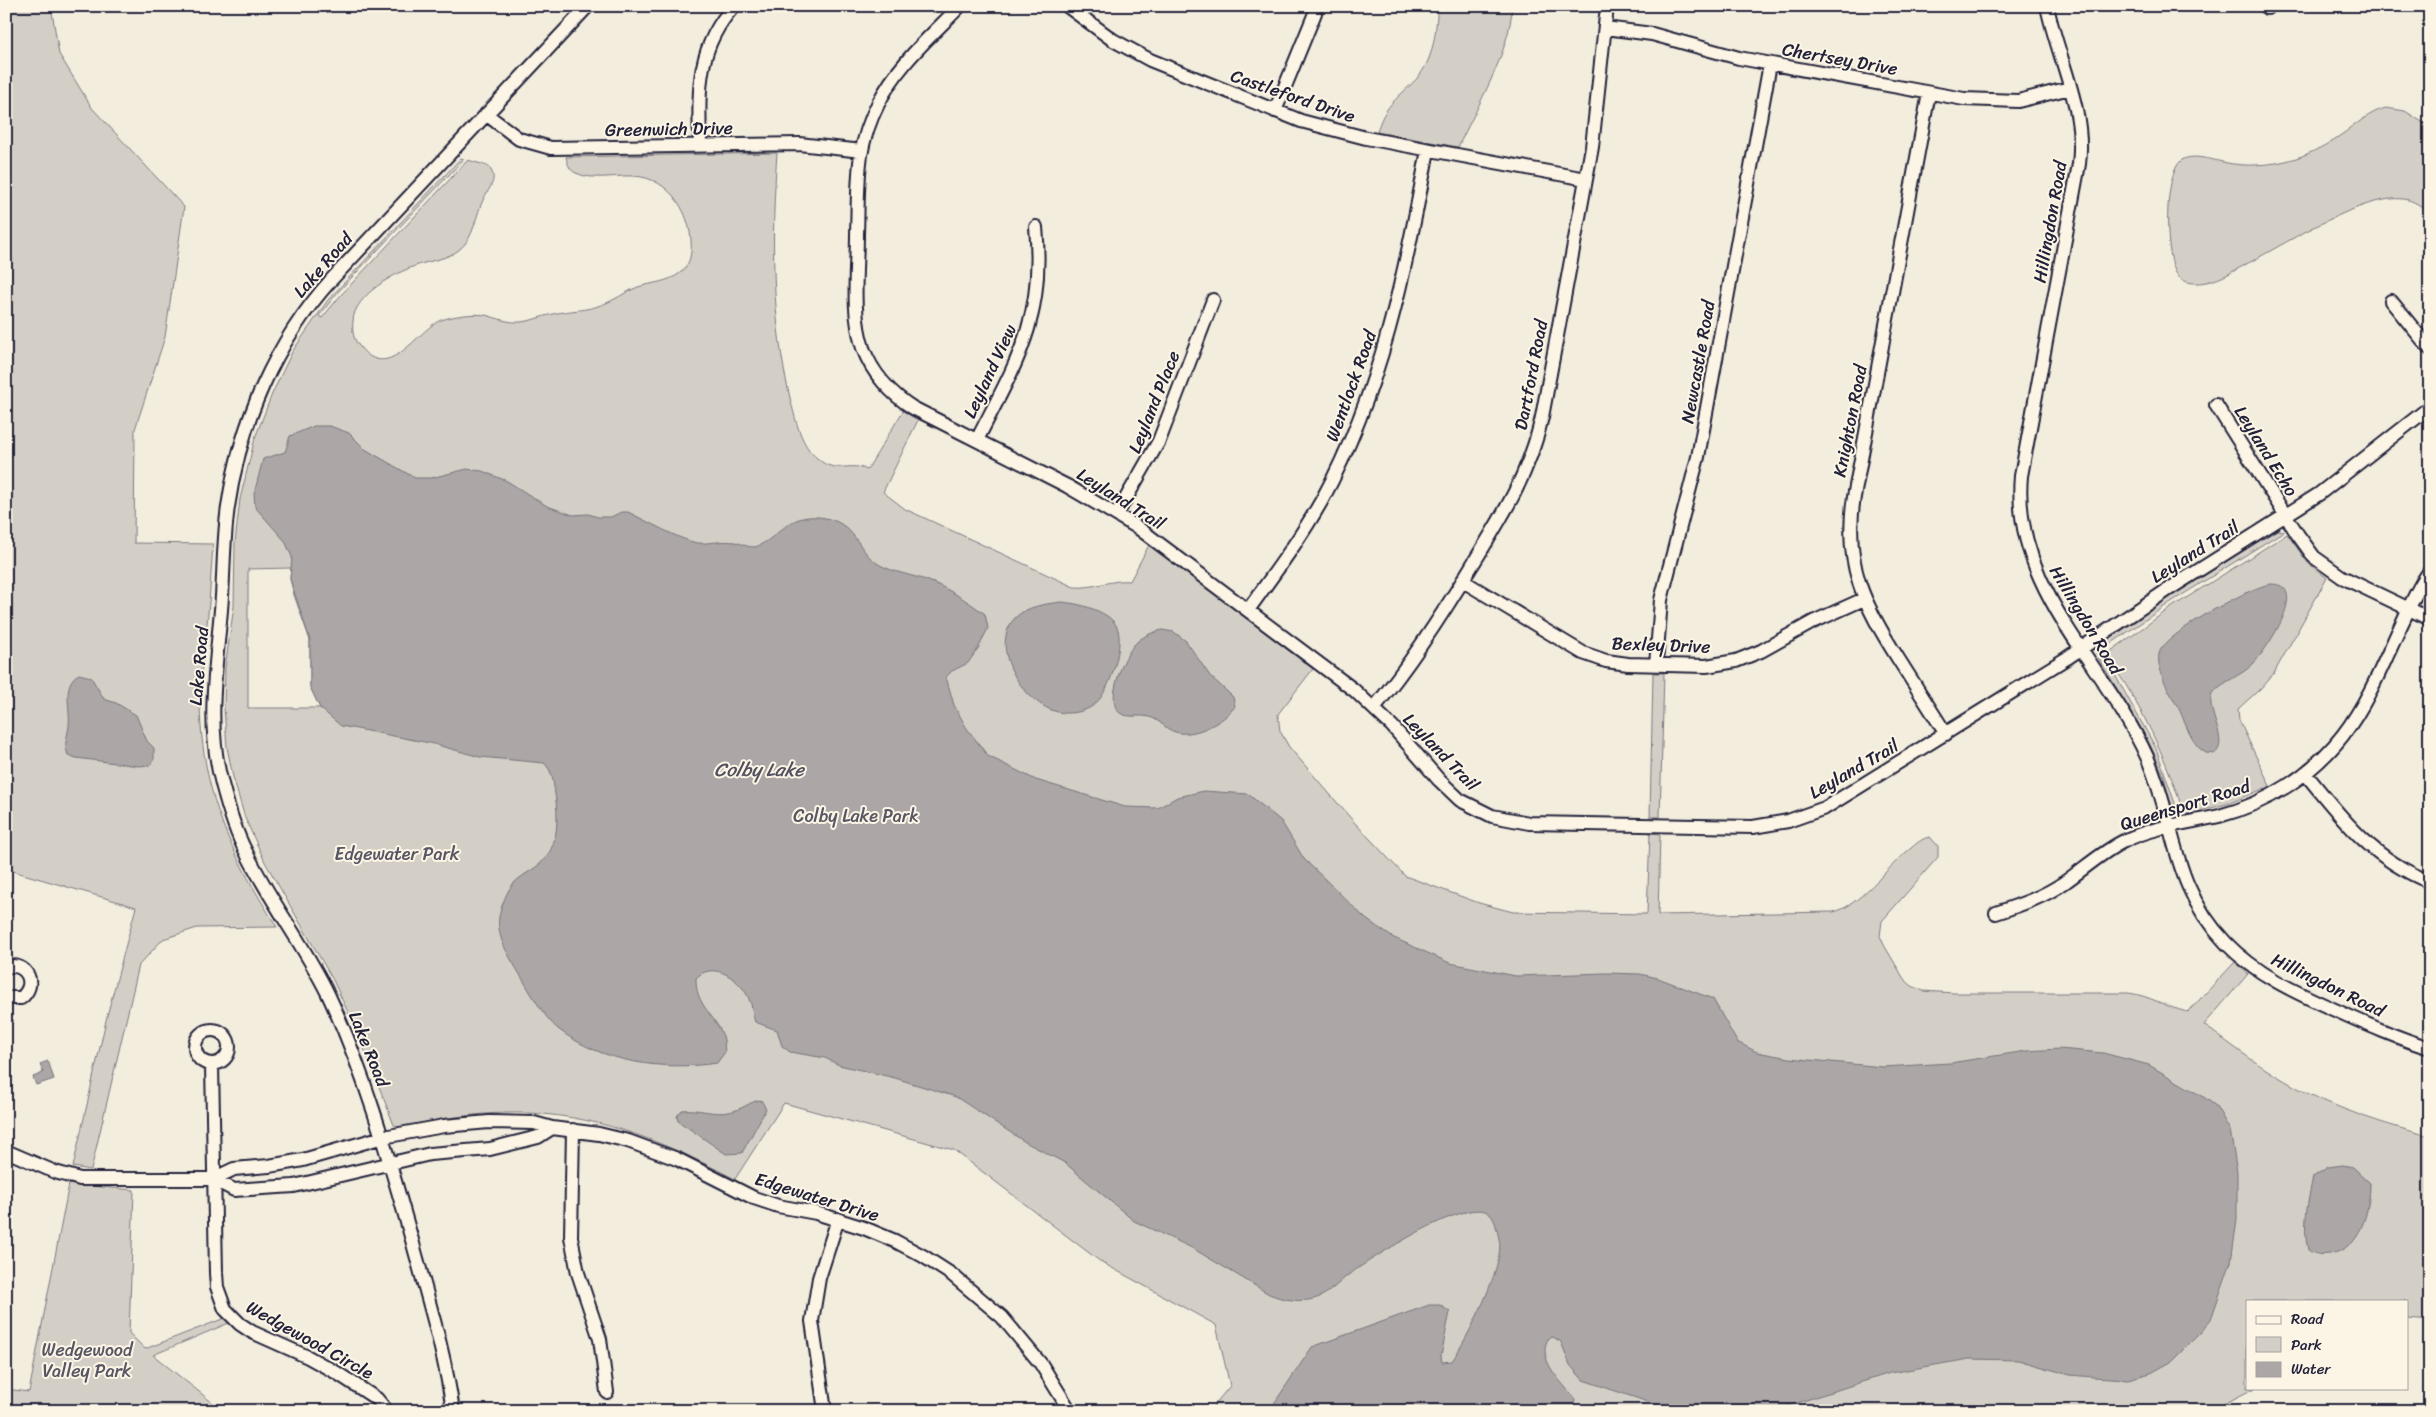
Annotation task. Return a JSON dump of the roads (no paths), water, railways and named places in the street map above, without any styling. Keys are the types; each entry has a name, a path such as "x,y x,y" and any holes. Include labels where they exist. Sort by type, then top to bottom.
{"street":[{"name":"Lake Road","path":"453,1411 436,1329 391,1163 356,1062 329,997 310,960 247,854 237,832 221,783 214,744 212,696 221,609 225,530 236,465 251,415 265,381 290,333 332,279 588,6"},
{"path":"700,146 699,88 704,60 716,30 734,6"},
{"name":"Leyland Trail","path":"960,6 910,57 890,83 872,117 862,151 858,186 856,309 863,347 879,376 903,401 1117,514 1336,676 1374,708 1460,800 1487,815 1522,822 1738,827 1783,822 1830,806 2082,649 2166,591 2286,516 2338,480 2430,407"},
{"name":"Castleford Drive","path":"1067,6 1099,31 1135,53 1275,111 1334,131 1586,179"},
{"name":"Dartford Road","path":"1374,708 1418,652 1463,581 1515,494 1534,448 1586,179 1595,122 1607,6"},
{"name":"Hillingdon Road","path":"2047,6 2079,124 2079,159 2022,466 2020,495 2024,535 2032,560 2048,595 2142,746 2158,786 2182,872 2199,907 2222,938 2248,962 2290,990 2370,1026 2430,1048"},
{"path":"1275,111 1315,13"},
{"name":"Chertsey Drive","path":"1605,28 1652,34 1718,54 1974,101 2008,101 2036,97 2070,88"},
{"name":"Newcastle Road","path":"1656,665 1661,600 1698,457 1770,64"},
{"name":"Knighton Road","path":"1928,93 1851,516 1852,556 1856,577 1864,600 1882,633 1946,734"},
{"name":"Greenwich Drive","path":"486,114 519,139 544,147 810,145 862,151"},
{"name":"Wentlock Road","path":"1248,610 1283,561 1317,508 1359,420 1388,336 1402,285 1428,150"},
{"name":"Leyland View","path":"977,440 1020,354 1030,326 1038,281 1036,227"},
{"name":"Leyland Place","path":"1117,514 1160,441 1213,300"},
{"path":"2391,301 2430,349"},
{"name":"Leyland Echo","path":"2216,405 2303,543 2322,564 2342,577 2430,619"},
{"name":"Queensport Road","path":"1996,913 2025,904 2050,892 2102,853 2123,842 2169,827 2244,808 2272,795 2305,773 2324,756 2352,723 2430,571"},
{"name":"Bexley Drive","path":"1463,581 1588,656 1612,662 1656,665 1706,666 1743,659 1768,648 1813,622 1864,600"},
{"path":"2305,773 2348,826 2367,845 2396,866 2430,882"},
{"path":"6,967 18,966 23,969 30,978 30,984 29,990 21,998 6,998"},
{"name":"Wedgewood Circle","path":"212,1065 213,1179 217,1287 225,1309 252,1332 308,1357 366,1391 377,1399 387,1411"},
{"name":"Edgewater Drive","path":"213,1179 234,1169 269,1166 303,1160 383,1137 444,1126 489,1122 534,1122 552,1128 573,1130 628,1141 677,1159 754,1198 838,1219 895,1241 923,1256 976,1294 1023,1341 1041,1364 1070,1411"},
{"path":"6,1151 55,1172 80,1179 213,1179 234,1190 271,1189 323,1180 430,1154 490,1149 538,1137 552,1128"},
{"path":"573,1130 571,1237 578,1273 600,1339 607,1392"},
{"path":"824,1411 813,1338 813,1314 819,1278 838,1219"}],"water":[{"name":"Colby Lake","path":"314,426 330,426 349,433 365,449 415,478 431,478 467,469 482,471 507,481 547,506 573,515 588,514 598,517 611,517 621,512 628,512 672,534 697,543 735,542 751,547 757,546 767,541 792,522 809,517 819,517 841,524 855,537 865,552 880,565 942,587 964,599 985,614 988,628 979,647 968,663 952,671 946,677 954,705 966,727 988,756 1036,780 1125,807 1158,808 1177,797 1204,791 1248,794 1281,821 1304,859 1366,919 1392,937 1450,963 1516,976 1606,973 1640,974 1658,978 1713,999 1737,1042 1757,1052 1789,1058 1883,1067 1950,1063 2026,1051 2060,1049 2103,1053 2149,1065 2216,1106 2230,1130 2237,1172 2237,1220 2231,1262 2211,1319 2202,1331 2171,1362 2151,1373 2128,1379 2070,1375 2018,1360 1969,1359 1890,1373 1772,1411 1683,1411 1648,1402 1583,1380 1570,1365 1561,1342 1553,1337 1548,1339 1545,1355 1552,1371 1575,1399 1574,1405 1569,1411 1269,1411 1312,1347 1429,1305 1440,1305 1450,1312 1441,1356 1442,1362 1452,1361 1484,1301 1497,1266 1500,1251 1499,1239 1490,1214 1475,1210 1459,1214 1418,1232 1378,1255 1317,1298 1299,1301 1280,1298 1269,1294 1192,1248 1134,1221 1065,1163 1025,1142 956,1097 895,1078 839,1065 825,1058 790,1052 782,1046 777,1030 755,1022 750,1002 740,985 734,979 719,972 703,973 696,978 702,1003 724,1038 725,1052 717,1063 676,1066 634,1062 594,1050 575,1041 558,1029 542,1010 511,960 499,932 501,908 509,889 544,860 554,842 557,826 556,802 552,777 547,766 544,763 480,757 430,743 341,726 320,708 310,687 310,640 290,579 292,557 285,541 255,507 254,494 263,459 285,452 290,436"},
{"path":"2270,584 2282,587 2287,594 2287,606 2275,633 2253,664 2212,693 2212,709 2220,742 2219,749 2214,754 2206,753 2193,740 2165,684 2160,668 2159,654 2175,635 2190,624 2227,602"},
{"path":"1061,602 1099,611 1112,620 1119,632 1118,654 1115,666 1101,697 1087,709 1068,713 1054,711 1039,704 1027,692 1016,678 1009,663 1005,647 1007,631 1015,618 1036,606"},
{"path":"1162,630 1174,632 1186,641 1210,676 1233,697 1235,706 1217,723 1191,733 1175,732 1153,718 1128,716 1117,710 1114,703 1114,695 1119,674 1128,654 1141,639"},
{"path":"79,674 91,677 104,699 116,703 136,715 147,741 154,748 154,759 150,765 139,766 76,758 68,755 66,743 69,725 68,690 73,678"},
{"path":"48,1061 54,1079 36,1085 33,1077 43,1073 40,1064"},
{"path":"761,1100 766,1109 742,1153 726,1154 678,1121 677,1116 682,1110 717,1113 729,1112"},
{"path":"2343,1165 2353,1167 2370,1183 2366,1216 2362,1227 2349,1245 2341,1251 2330,1254 2316,1254 2308,1250 2306,1241 2306,1214 2313,1177 2328,1167"}],"park label":[{"name":"Colby Lake Park","path":"856,816"},
{"name":"Edgewater Park","path":"397,854"},
{"name":"Wedgewood Valley Park","path":"87,1360"}]}
